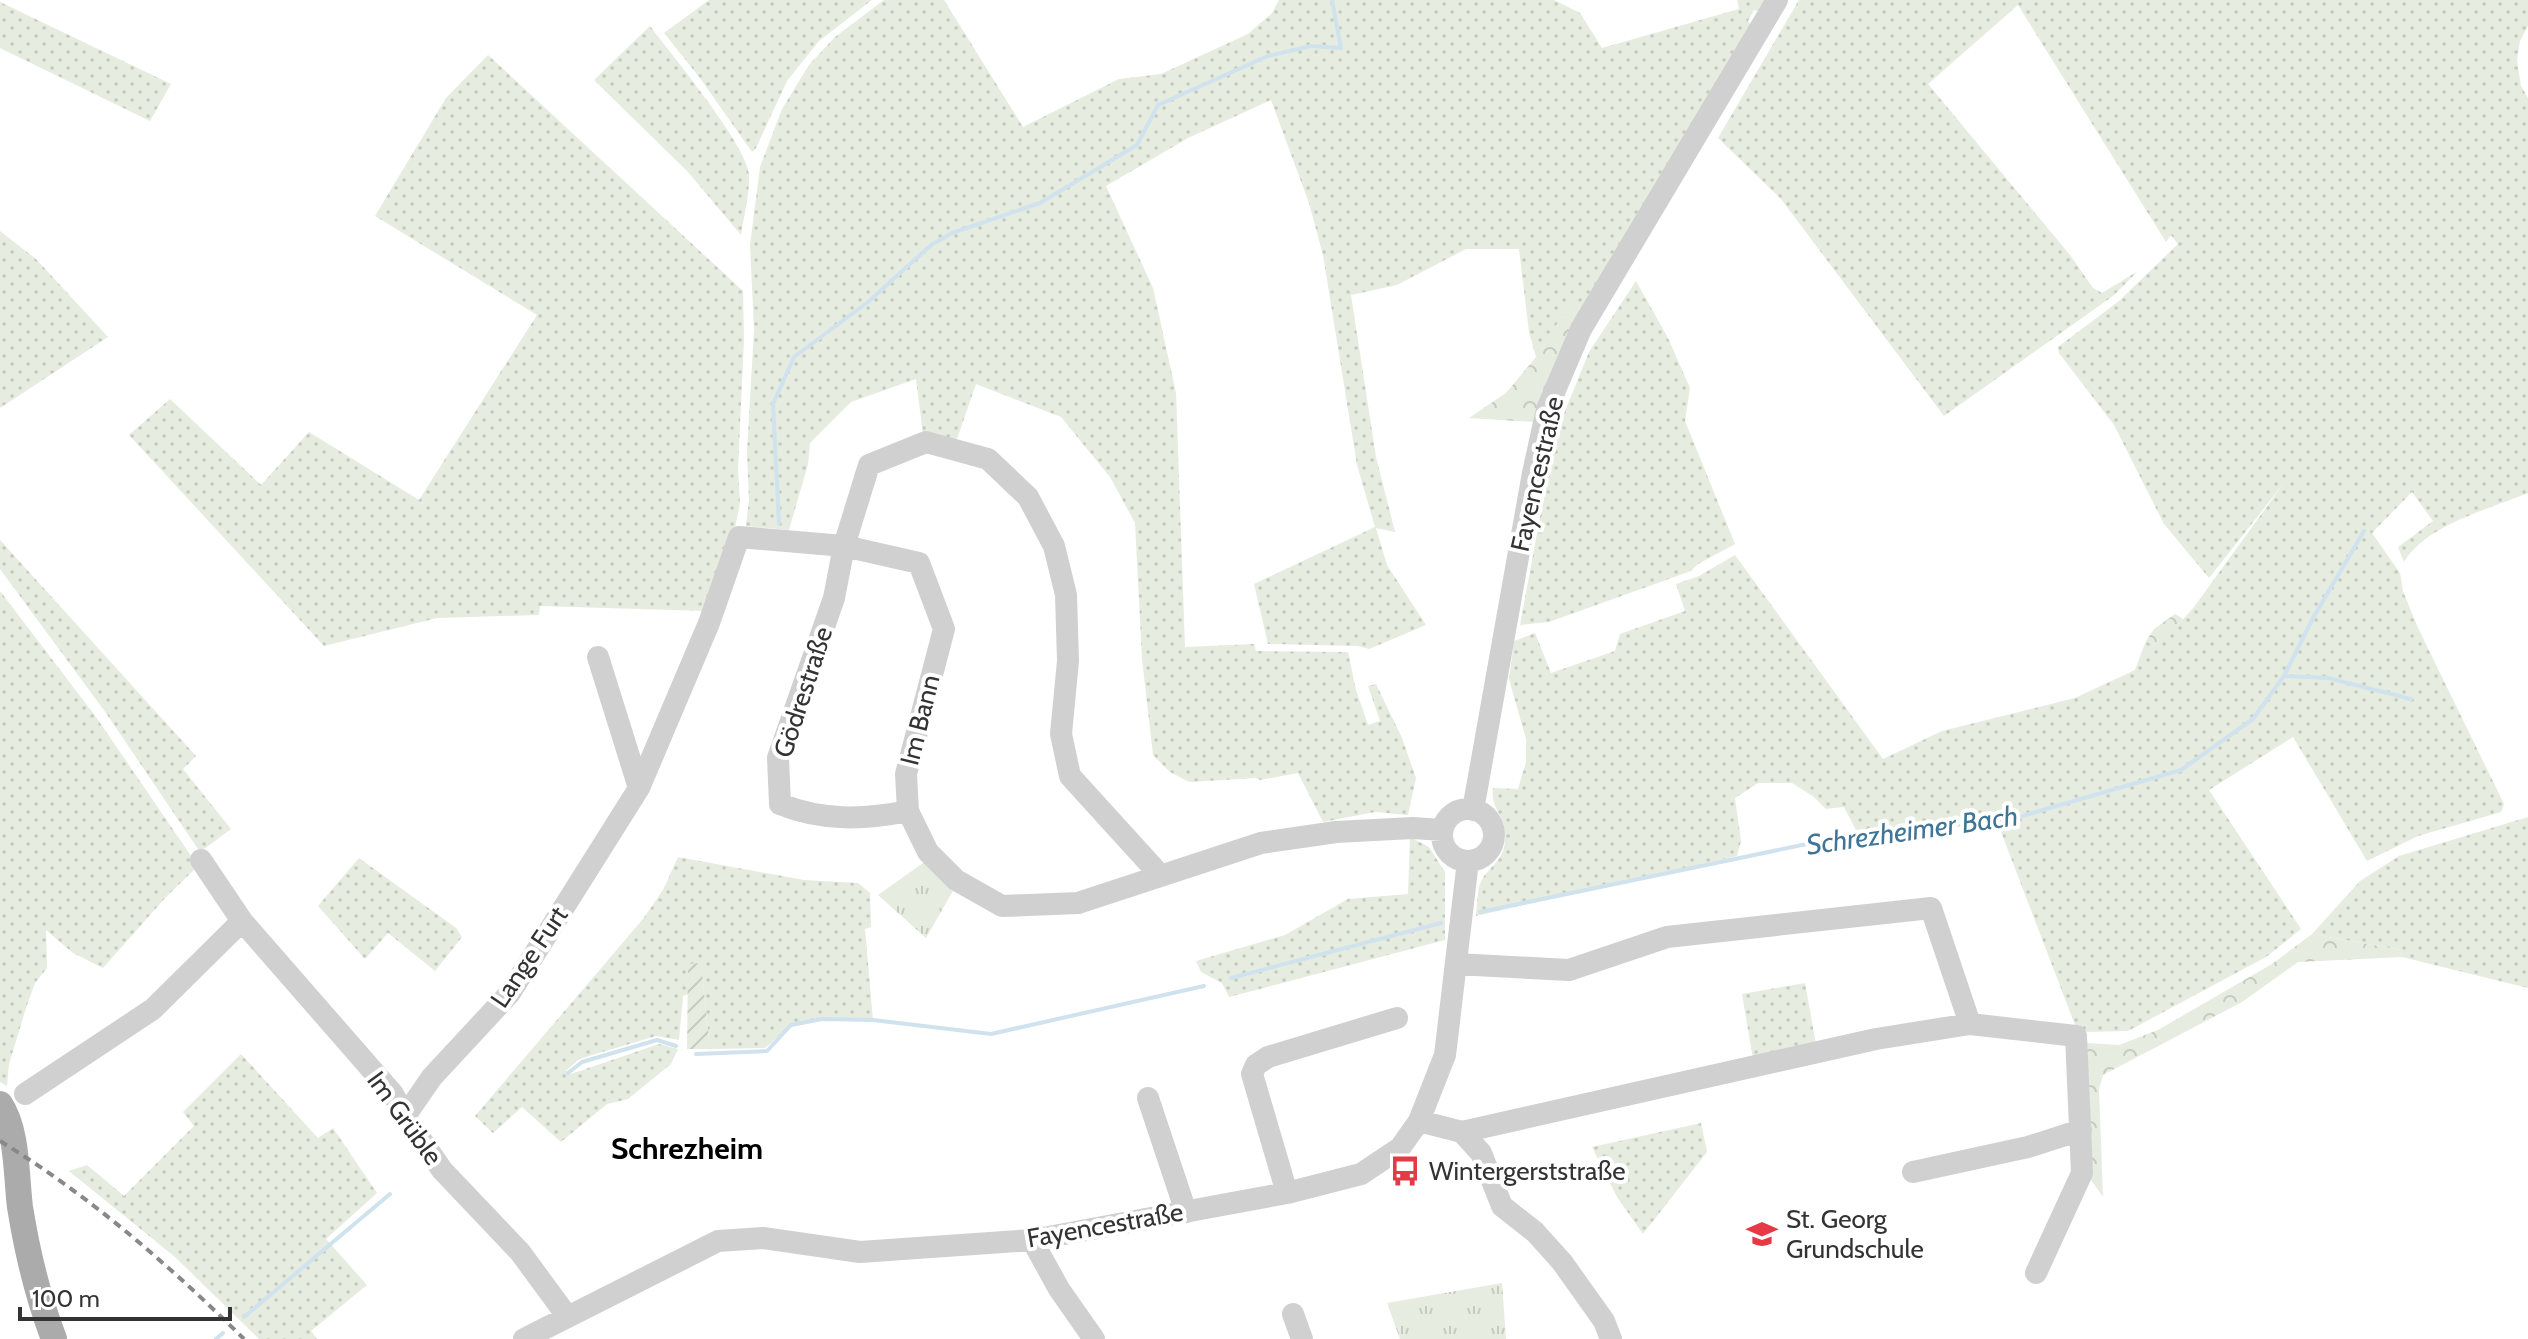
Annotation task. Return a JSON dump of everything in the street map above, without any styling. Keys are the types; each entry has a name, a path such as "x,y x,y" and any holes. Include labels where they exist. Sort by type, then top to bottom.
{"main road":[{"path":"12,1099 20,1208 43,1310 54,1339"}],"street":[{"name":"Fayencestraße","path":"1473,810 1547,409 1581,329 1777,0"},
{"path":"844,546 869,465 926,442 988,459 1028,497 1054,546 1066,595 1068,661 1061,734 1070,776 1160,875"},
{"name":"Im Bann","path":"739,537 844,546 919,563 944,629 906,774 908,811 928,852 956,880 1002,906 1078,903 1261,843 1336,832 1413,828 1442,830"},
{"name":"Lange Furt","path":"405,1116 432,1077 510,993 639,788 709,623 739,537"},
{"name":"Gödrestraße","path":"844,546 834,598 778,758 780,804 805,814 827,817 876,818 908,811"},
{"path":"598,657 639,788"},
{"path":"1473,810 1487,819 1493,834 1489,850 1476,860 1468,861 1453,857 1444,845 1442,830 1450,816 1473,810"},
{"name":"Im Grüble","path":"201,860 242,921 393,1094 442,1170 520,1252 567,1316"},
{"name":"Fayencestraße","path":"524,1339 718,1241 763,1238 860,1252 1032,1240 1287,1193 1361,1174 1400,1148 1419,1121 1445,1055 1468,861"},
{"path":"1456,964 1569,970 1667,937 1931,908 1970,1024"},
{"path":"12,1099 153,1009 242,921"},
{"path":"1287,1193 1252,1074 1256,1065 1268,1057 1397,1018"},
{"path":"1419,1121 1462,1132 1773,1060 1970,1024 2076,1036 2082,1173 2036,1273"},
{"path":"1148,1098 1186,1212"},
{"path":"1913,1172 2028,1147 2081,1130"},
{"path":"1462,1132 1481,1153 1502,1206 1535,1232 1562,1262 1604,1321 1611,1339"},
{"path":"1032,1240 1059,1289 1094,1339"},
{"path":"1293,1314 1302,1339"}],"green space":[{"path":"709,0 872,0 819,41 787,81 752,152 664,33"},
{"path":"884,0 944,0 1023,127 1119,79 1161,74 1248,34 1272,13 1279,0 1554,0 1580,13 1602,48 1739,9 1737,0 1771,0 1765,12 1754,10 1748,21 1754,30 1584,310 1573,300 1536,357 1529,332 1519,249 1466,249 1397,285 1351,295 1376,457 1395,532 1376,528 1387,565 1426,625 1369,649 1358,646 1268,644 1254,584 1375,527 1357,465 1323,255 1309,203 1271,100 1188,138 1106,186 1153,288 1176,393 1185,647 1254,644 1256,651 1348,652 1368,725 1380,721 1368,686 1376,684 1402,738 1416,778 1408,815 1375,812 1323,822 1298,773 1260,780 1189,782 1170,772 1153,755 1142,659 1135,523 1110,477 1061,417 976,384 957,439 923,434 916,379 851,402 810,443 808,464 789,530 746,526 754,330 750,245 760,167 782,109 809,65 835,37"},
{"path":"1799,0 2528,0 2528,26 2520,41 2517,60 2521,86 2528,98 2528,493 2443,528 2414,549 2404,562 2398,547 2433,521 2412,492 2372,533 2400,573 2403,591 2418,628 2504,804 2501,812 2418,836 2367,861 2293,737 2209,790 2301,929 2266,957 2128,1031 2087,1032 2075,1025 1998,824 1858,834 1844,807 1826,809 1792,783 1758,783 1735,798 1741,841 1737,856 1476,916 1480,884 1498,860 1505,841 1504,825 1494,803 1493,788 1518,789 1526,762 1526,739 1509,679 1514,641 1535,633 1551,673 1615,651 1620,634 1685,611 1676,584 1699,576 1735,555 1883,759 1942,731 2075,698 2135,670 2146,641 2158,647 2194,607 2284,483 2209,578 2164,524 2114,425 2059,353 2058,347 2119,301 2178,244 2171,235 2166,242 2018,5 1928,84 2070,255 2093,288 2102,293 2138,271 2113,296 1944,416 1781,199 1718,138"},
{"path":"0,2 171,84 150,121 0,48"},
{"path":"650,26 722,121 745,160 749,181 741,235 688,172 594,80"},
{"path":"488,55 743,291 738,469 740,503 735,528 706,611 540,606 539,615 437,618 324,646 129,435 170,399 261,485 309,432 419,500 537,315 375,216 446,98"},
{"path":"0,231 36,259 108,337 0,408"},
{"path":"1636,281 1668,338 1690,388 1685,421 1735,544 1691,571 1549,622 1520,625 1555,436 1589,352"},
{"path":"1573,299 1584,310 1535,422 1469,418 1506,393 1536,357"},
{"path":"0,540 196,756 183,769 231,829 200,852 106,713 0,569"},
{"path":"0,591 96,717 198,866 103,968 73,953 46,930 47,968 35,983 26,1008 9,1064 7,1086 0,1082"},
{"path":"2175,614 2183,619 2158,648 2146,641 2154,629"},
{"path":"2528,817 2528,988 2402,957 2401,950 2312,934 2360,881 2399,856"},
{"path":"1410,837 1429,847 1445,872 1445,940 1229,997 1222,983 1201,972 1196,961 1285,935 1348,899 1408,894"},
{"path":"678,857 804,880 858,883 870,893 871,927 865,929 873,1020 833,1018 791,1025 765,1048 710,1049 701,964 688,964 688,994 683,996 679,1040 656,1036 579,1059 566,1071 568,1075 659,1044 678,1049 671,1064 628,1099 607,1104 561,1142 522,1107 493,1133 475,1116 643,919 663,890"},
{"path":"359,858 456,928 462,937 435,971 388,933 365,959 318,906"},
{"path":"926,861 954,889 926,938 878,895"},
{"path":"2312,934 2401,950 2402,957 2298,962 2242,1002 2103,1075 2099,1089 2103,1197 2089,1177 2087,1043 2119,1045 2158,1030 2272,964"},
{"path":"701,963 710,1049 687,1049 688,964"},
{"path":"1805,983 1816,1044 1753,1059 1742,994"},
{"path":"241,1054 318,1138 333,1128 377,1193 326,1239 367,1285 311,1331 317,1339 259,1339 175,1257 69,1171 87,1165 124,1196 194,1126 183,1112"},
{"path":"1701,1123 1707,1152 1643,1234 1617,1197 1592,1147"},
{"path":"1502,1283 1506,1339 1400,1339 1387,1303"}],"waterway":[{"path":"779,523 773,404 794,357 868,302 931,245 952,233 1040,203 1137,145 1158,105 1268,56 1311,46 1341,48 1332,0"},
{"name":"Schrezheimer Bach","path":"1480,912 1879,829 2005,821 2181,770 2253,719 2284,676 2313,618 2364,531"},
{"path":"2284,676 2328,678 2411,699"},
{"name":"Schrezheimer Bach","path":"1231,978 1441,923"},
{"name":"Schrezheimer Bach","path":"696,1054 767,1051 791,1025 822,1019 873,1020 991,1034 1204,986"},
{"name":"Schrezheimer Bach","path":"568,1073 582,1062 657,1040 676,1046"},
{"name":"Schrezheimer Bach","path":"244,1317 390,1194"},
{"name":"Schrezheimer Bach","path":"216,1339 223,1333"}],"railway":[{"path":"0,1141 66,1185 128,1233 244,1339"}],"place":[{"name":"Wintergerststraße","path":"1405,1171"},
{"name":"St. Georg Grundschule","path":"1762,1234"}],"district":[{"name":"Schrezheim","path":"687,1148"}]}
